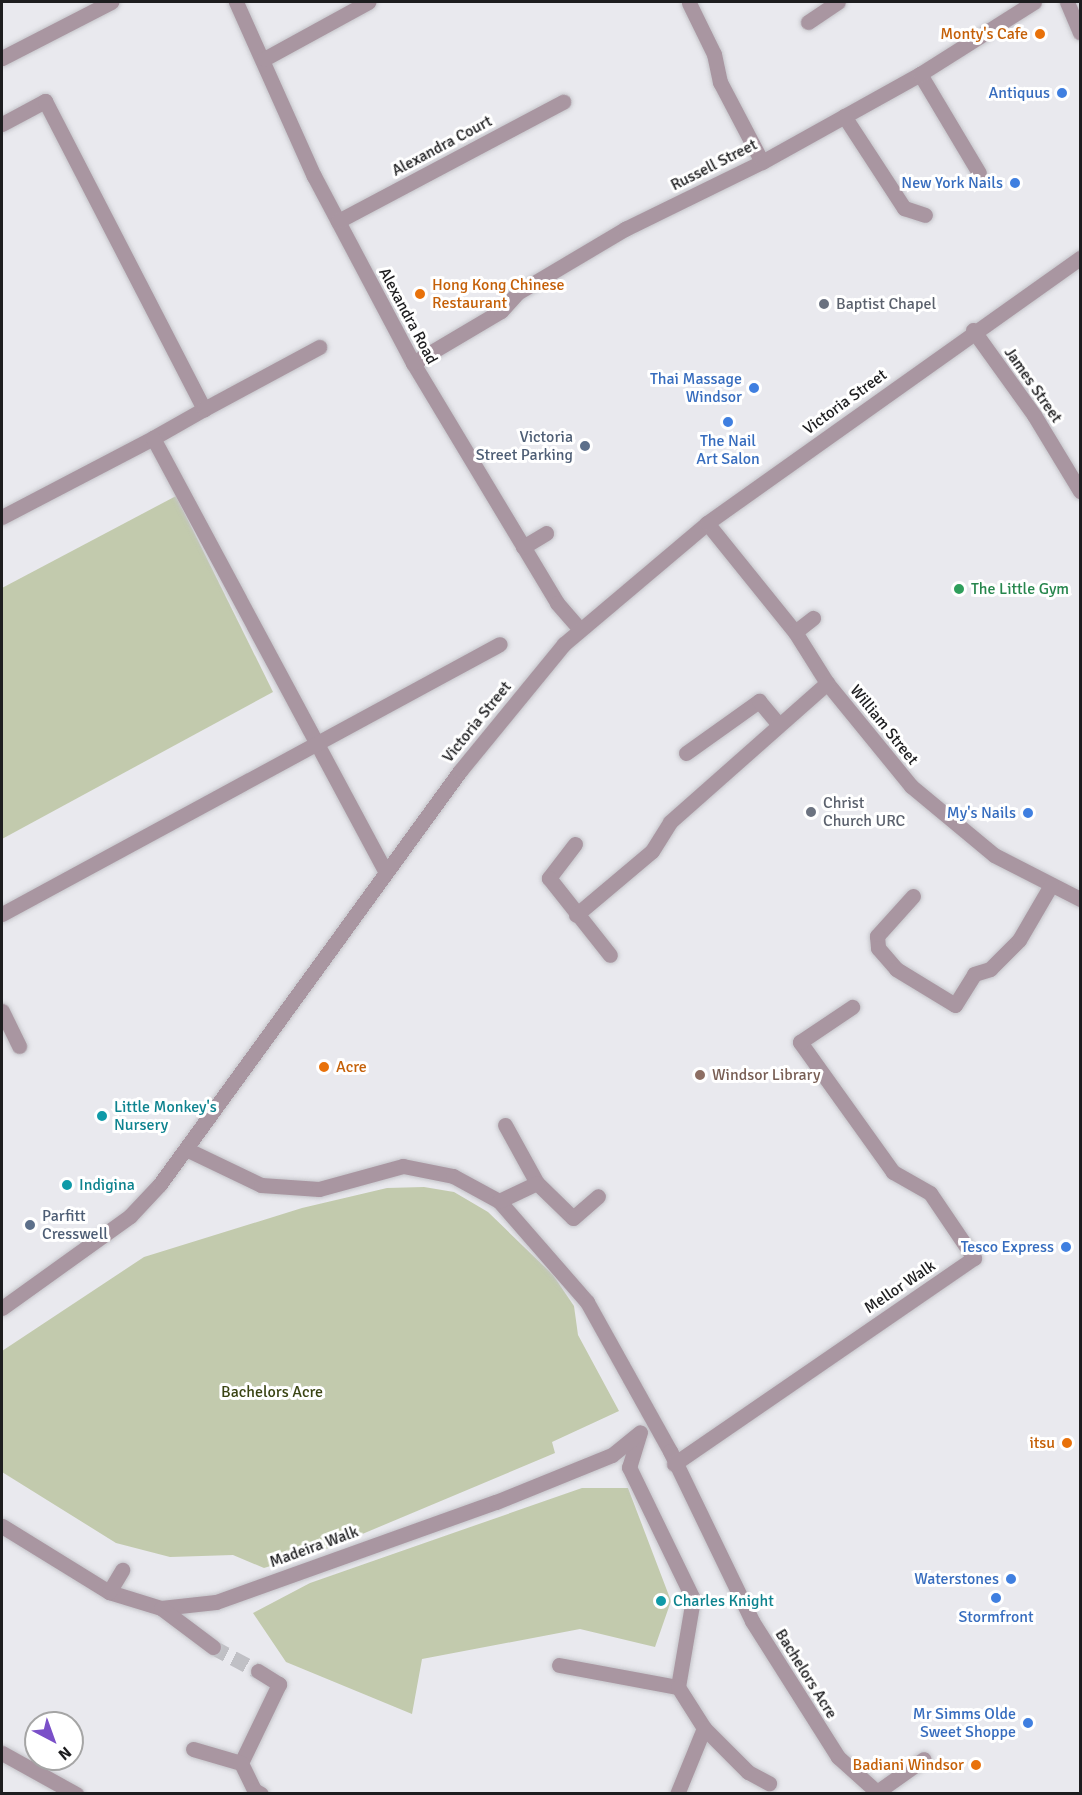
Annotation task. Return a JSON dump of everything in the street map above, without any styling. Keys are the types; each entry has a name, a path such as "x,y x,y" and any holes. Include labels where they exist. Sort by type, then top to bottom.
{"street":[{"path":"2,58 111,2"},
{"name":"Alexandra Road","path":"236,2 264,59 314,176 412,363 557,603 580,629"},
{"path":"264,59 368,2"},
{"path":"808,22 838,2"},
{"name":"Russell Street","path":"412,363 501,310 517,293 625,229 762,162 920,74 1034,2"},
{"path":"1067,2 1080,32"},
{"path":"689,3 714,54 720,82 762,162"},
{"path":"920,74 979,173"},
{"path":"2,124 45,101 204,409"},
{"name":"Alexandra Court","path":"338,221 563,102"},
{"path":"844,116 904,208 925,215"},
{"name":"Victoria Street","path":"2,1308 130,1216 188,1150 460,771 564,644 707,523 973,330 1080,258"},
{"name":"James Street","path":"973,330 1034,415 1080,491"},
{"path":"2,517 319,347"},
{"path":"153,438 386,873"},
{"name":"William Street","path":"707,523 795,632 826,683 893,766 940,814 994,855 1080,899"},
{"path":"523,547 546,533"},
{"path":"795,632 813,618"},
{"path":"2,915 500,644"},
{"path":"576,915 652,851 670,822 826,683"},
{"path":"686,753 759,701 779,725"},
{"path":"575,844 549,878 576,915 610,955"},
{"path":"913,896 877,936 878,948 896,969 955,1005 974,974 990,969 1019,940 1051,885"},
{"name":"Mellor Walk","path":"674,1464 974,1258 930,1193 893,1172 800,1042 852,1007"},
{"path":"2,1011 19,1046"},
{"path":"505,1125 537,1183 573,1218 598,1196"},
{"name":"Bachelors Acre","path":"188,1150 261,1185 319,1189 403,1166 453,1176 499,1201 587,1302 674,1464 752,1621 837,1757 877,1792 924,1759"},
{"path":"499,1201 537,1183"},
{"path":"647,1414 629,1467 693,1599 678,1687 704,1728 748,1772 769,1783"},
{"name":"Madeira Walk","path":"2,1526 108,1592 161,1608 216,1602 602,1460 640,1432"},
{"path":"108,1592 122,1570"},
{"path":"161,1608 213,1647"},
{"path":"559,1665 678,1687"},
{"path":"241,1763 279,1684 258,1671"},
{"path":"678,1794 704,1728"},
{"path":"193,1749 241,1763 255,1792"},
{"path":"2,1753 76,1794"}],"green space":[{"path":"176,496 273,692 2,839 2,588"},
{"name":"Bachelors Acre","path":"424,1187 454,1192 488,1212 553,1275 574,1306 578,1335 619,1411 552,1442 555,1453 329,1548 264,1568 233,1555 170,1557 116,1543 2,1472 2,1351 144,1257 302,1208 387,1188"},
{"path":"582,1488 628,1488 671,1601 655,1647 580,1629 422,1659 412,1714 286,1662 253,1613 310,1583"}],"tunnel":[{"path":"213,1647 258,1671"}],"place":[{"name":"Monty's Cafe","path":"1040,34"},
{"name":"Antiquus","path":"1062,93"},
{"name":"New York Nails","path":"1015,183"},
{"name":"Hong Kong Chinese Restaurant","path":"420,294"},
{"name":"Baptist Chapel","path":"824,304"},
{"name":"Thai Massage Windsor","path":"754,388"},
{"name":"The Nail Art Salon","path":"728,422"},
{"name":"Victoria Street Parking","path":"585,446"},
{"name":"The Little Gym","path":"959,589"},
{"name":"Christ Church URC","path":"811,812"},
{"name":"My's Nails","path":"1028,813"},
{"name":"Acre","path":"324,1067"},
{"name":"Windsor Library","path":"700,1075"},
{"name":"Little Monkey's Nursery","path":"102,1116"},
{"name":"Indigina","path":"67,1185"},
{"name":"Parfitt Cresswell","path":"30,1225"},
{"name":"Tesco Express","path":"1066,1247"},
{"name":"itsu","path":"1067,1443"},
{"name":"Waterstones","path":"1011,1579"},
{"name":"Stormfront","path":"996,1598"},
{"name":"Charles Knight","path":"661,1601"},
{"name":"Mr Simms Olde Sweet Shoppe","path":"1028,1723"},
{"name":"Badiani Windsor","path":"976,1765"}]}
